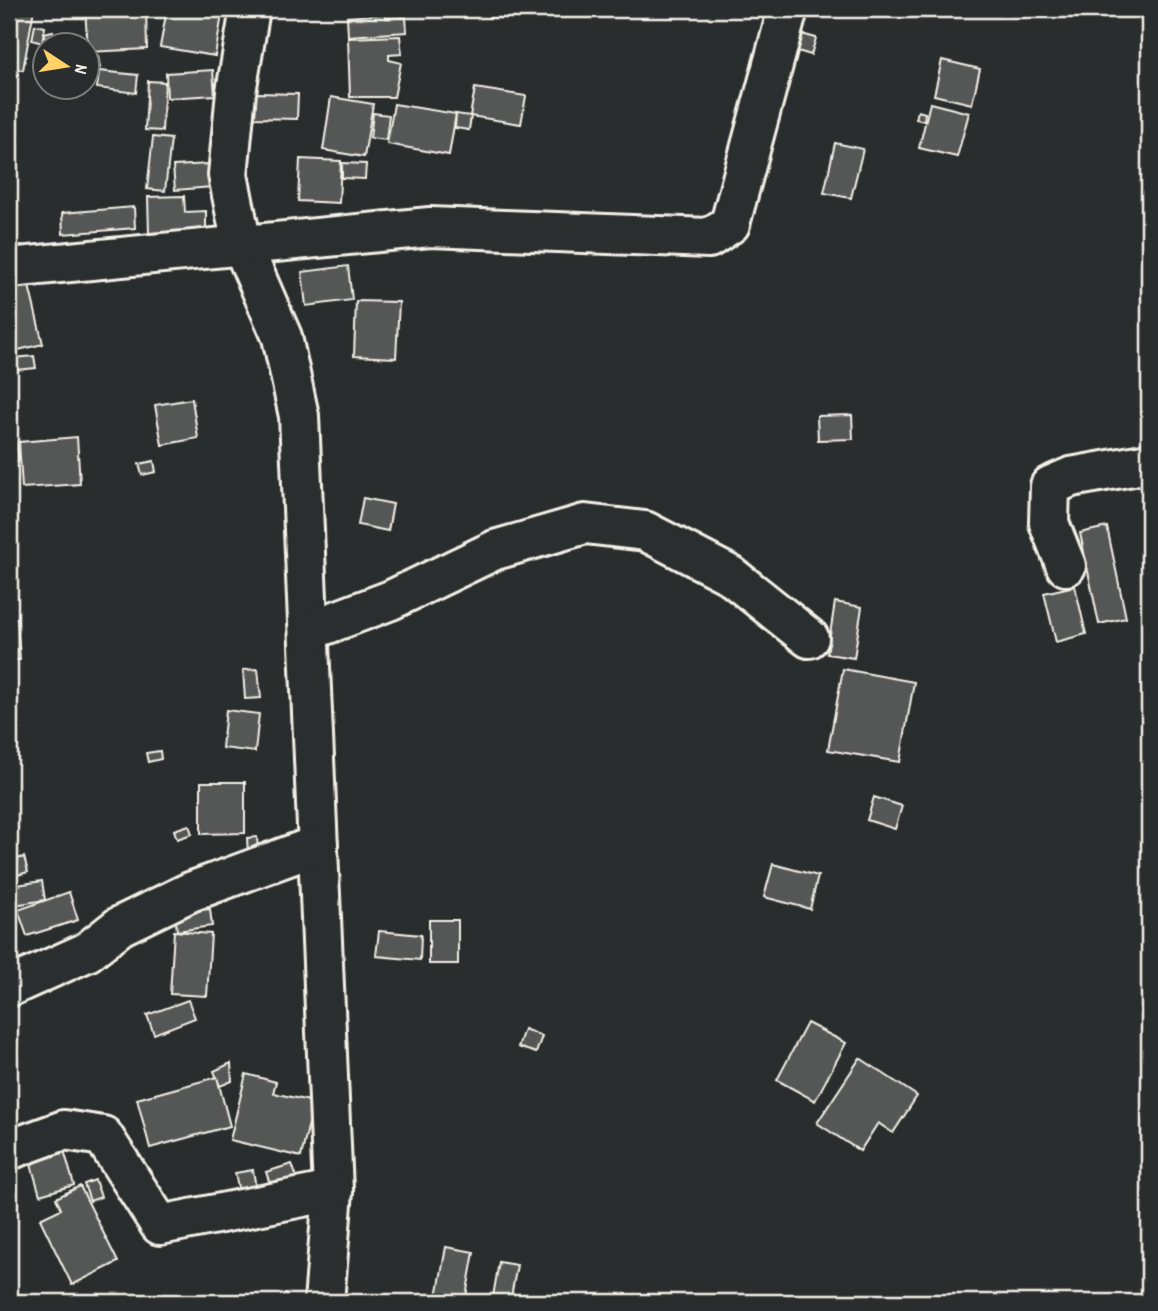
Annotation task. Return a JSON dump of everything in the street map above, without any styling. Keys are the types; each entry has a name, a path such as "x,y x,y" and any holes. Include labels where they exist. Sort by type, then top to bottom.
{"street":[{"path":"250,9 236,92 228,175 242,245 282,337 299,416 333,1191 324,1302"},
{"path":"9,268 430,227 709,238 730,224 788,9"},
{"path":"1066,566 1049,523 1050,486 1071,477 1149,463"},
{"path":"309,631 391,600 495,551 585,524 645,531 730,575 808,638"},
{"path":"9,987 86,952 120,926 190,892 318,845"},
{"path":"9,1150 64,1130 103,1136 160,1225 333,1191"}],"building":[{"path":"9,9 34,9 23,70 9,68"},
{"path":"85,9 146,9 147,49 102,51 102,32 87,32"},
{"path":"167,9 223,9 215,56 160,47"},
{"path":"339,9 376,9 375,12"},
{"path":"489,9 504,9 504,18 489,17"},
{"path":"386,14 386,18 406,17 407,32 348,36 347,17"},
{"path":"35,25 45,27 44,32 34,32"},
{"path":"798,33 816,38 811,55 794,50"},
{"path":"400,36 402,54 389,55 389,60 401,63 394,97 350,97 348,38"},
{"path":"942,60 980,69 972,104 934,95"},
{"path":"213,70 215,95 167,98 166,73"},
{"path":"102,71 138,75 136,93 102,89"},
{"path":"148,81 165,82 162,131 145,130"},
{"path":"475,88 526,96 521,124 470,116"},
{"path":"256,93 298,94 297,119 255,118"},
{"path":"331,97 373,104 364,157 323,150"},
{"path":"930,103 969,113 957,157 919,148"},
{"path":"394,104 456,114 449,155 387,144"},
{"path":"918,111 925,113 924,121 916,119"},
{"path":"373,113 389,115 386,140 370,138"},
{"path":"456,114 471,116 469,130 455,128"},
{"path":"153,137 171,139 165,191 147,189"},
{"path":"835,143 863,149 851,198 824,193"},
{"path":"300,159 341,161 339,203 298,201"},
{"path":"342,163 366,164 365,179 342,178"},
{"path":"211,164 213,187 175,190 173,166"},
{"path":"184,196 185,212 206,211 206,231 149,233 148,197"},
{"path":"134,207 135,228 63,234 62,213"},
{"path":"348,266 352,300 306,306 302,272"},
{"path":"26,273 43,344 10,352 9,277"},
{"path":"356,301 399,302 396,358 354,356"},
{"path":"34,356 36,368 16,370 14,358"},
{"path":"9,363 13,388 9,389"},
{"path":"192,399 198,438 162,445 155,405"},
{"path":"852,415 853,439 818,440 817,416"},
{"path":"9,418 12,418 19,461 9,463"},
{"path":"77,437 80,484 22,488 19,442"},
{"path":"154,461 156,472 142,475 139,464"},
{"path":"363,498 393,504 388,531 358,525"},
{"path":"9,519 15,532 9,534"},
{"path":"1107,527 1126,618 1099,624 1080,533"},
{"path":"1075,586 1086,634 1056,642 1044,593"},
{"path":"835,602 862,607 854,658 827,654"},
{"path":"9,618 17,618 20,660 9,660"},
{"path":"258,669 261,698 245,699 243,670"},
{"path":"843,669 914,682 900,762 828,750"},
{"path":"226,710 259,714 255,752 222,748"},
{"path":"160,751 161,759 148,762 146,753"},
{"path":"201,782 245,782 245,833 201,834"},
{"path":"874,797 902,806 895,829 867,820"},
{"path":"189,825 192,834 177,839 174,830"},
{"path":"257,837 258,851 248,853 247,838"},
{"path":"24,857 28,872 11,877 9,861"},
{"path":"773,864 818,876 810,909 764,897"},
{"path":"42,881 45,900 14,905 11,886"},
{"path":"69,892 78,920 27,936 18,910"},
{"path":"210,909 212,926 177,931 175,913"},
{"path":"429,920 458,920 458,964 429,964"},
{"path":"174,931 211,934 207,996 170,994"},
{"path":"379,931 421,935 420,960 376,956"},
{"path":"188,1000 195,1018 154,1034 147,1015"},
{"path":"807,1023 846,1043 815,1101 777,1080"},
{"path":"524,1029 542,1036 536,1053 518,1047"},
{"path":"860,1058 917,1096 893,1133 878,1123 860,1151 817,1123"},
{"path":"231,1063 232,1081 220,1086 214,1071"},
{"path":"246,1074 276,1082 273,1093 314,1102 301,1157 230,1140"},
{"path":"217,1077 230,1126 150,1148 137,1099"},
{"path":"64,1150 74,1185 40,1195 30,1161"},
{"path":"292,1164 298,1181 272,1190 266,1172"},
{"path":"253,1170 256,1188 239,1192 235,1173"},
{"path":"95,1180 101,1197 90,1201 84,1184"},
{"path":"80,1186 118,1262 72,1285 40,1219 61,1209 56,1198"},
{"path":"446,1247 474,1252 465,1302 436,1302"},
{"path":"499,1262 517,1265 510,1302 492,1302"}]}
